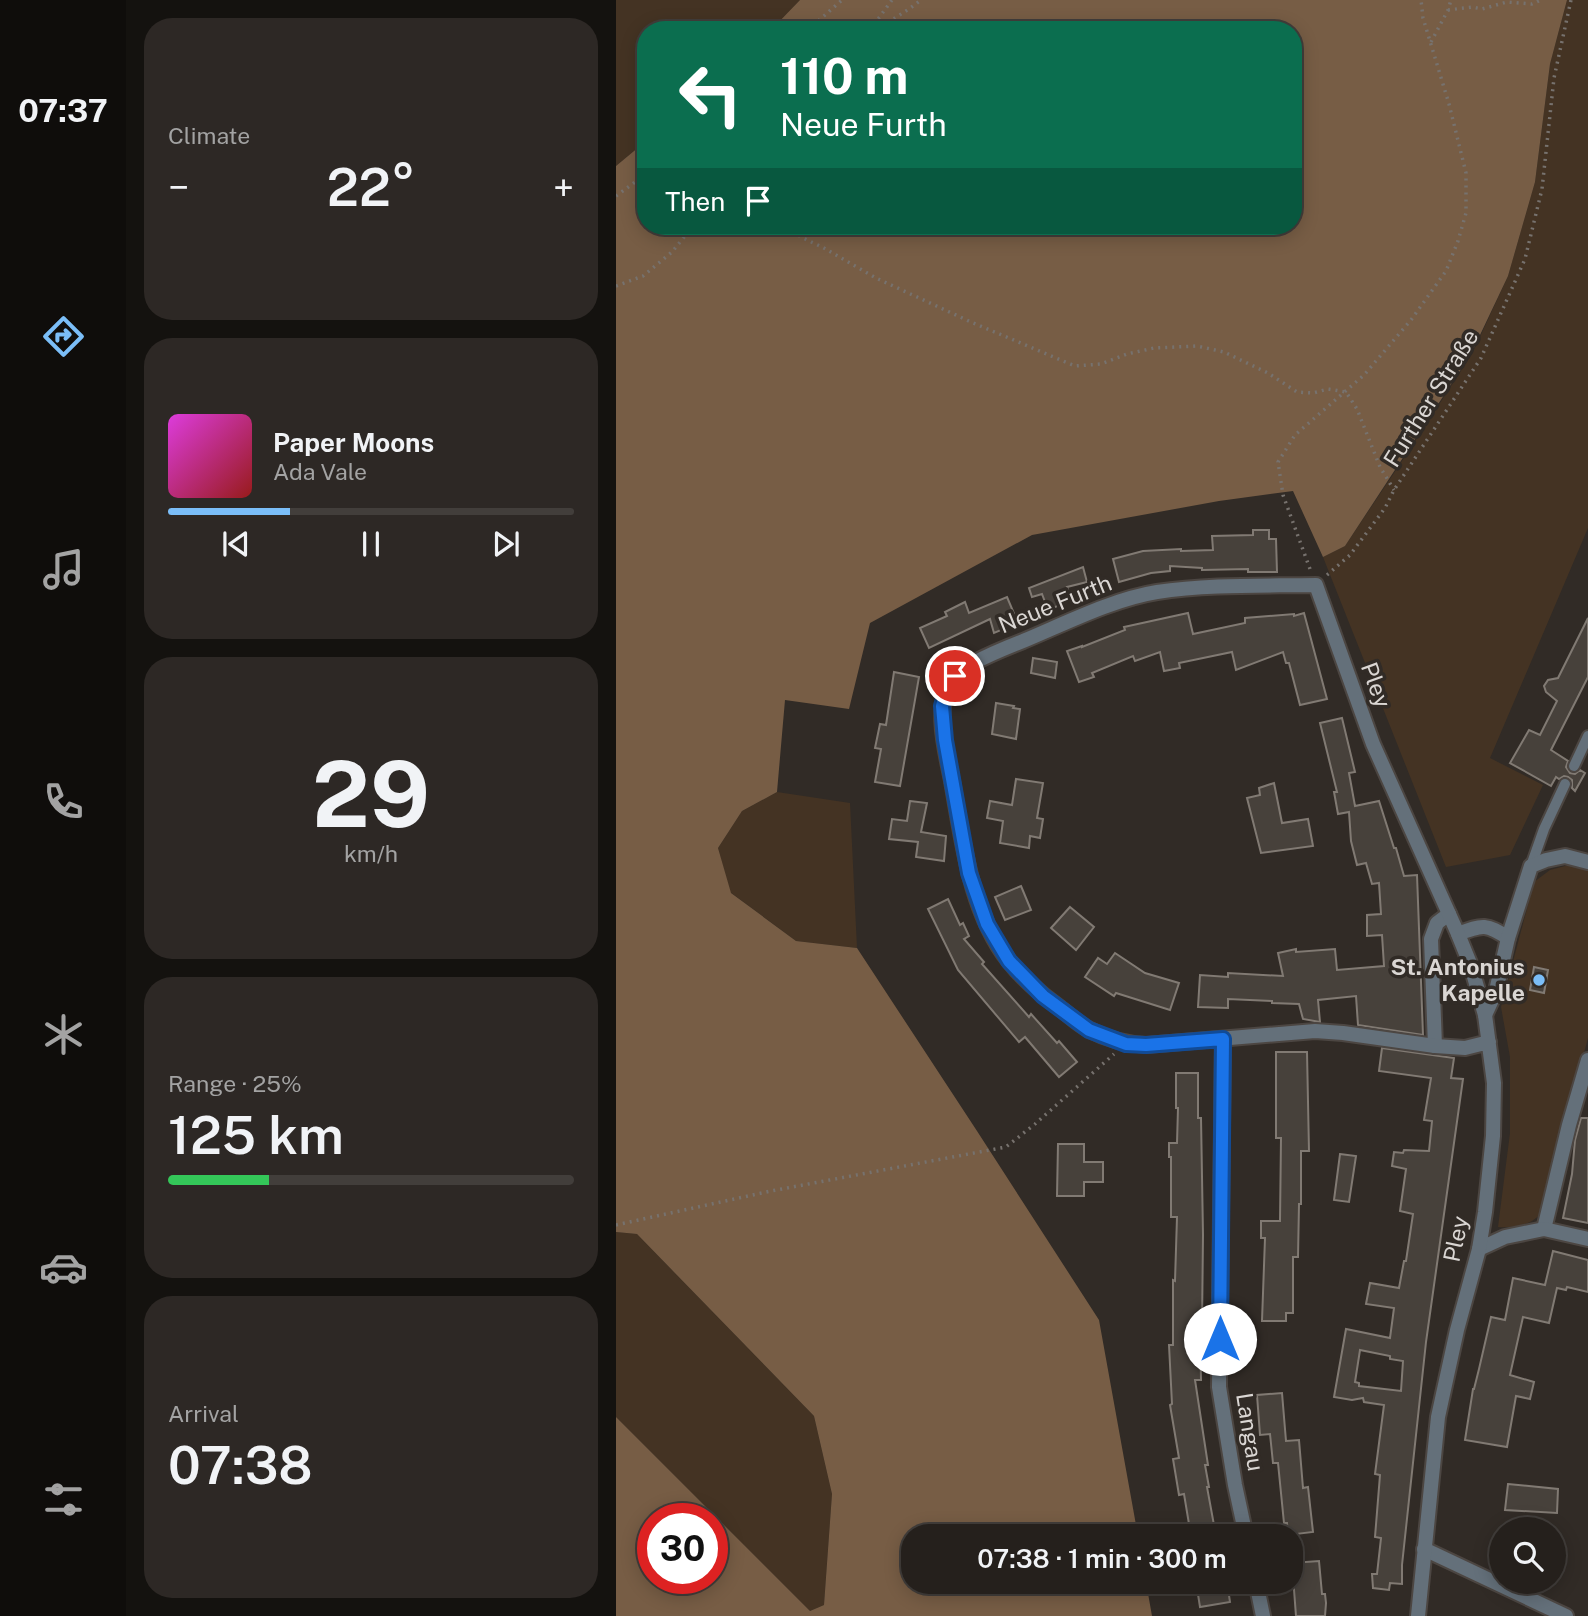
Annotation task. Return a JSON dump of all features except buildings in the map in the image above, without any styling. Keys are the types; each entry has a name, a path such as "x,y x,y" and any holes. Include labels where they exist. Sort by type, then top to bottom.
{"street":[{"name":"Pley","path":"1316,585 1373,744 1471,966 1485,1015 1494,1083 1493,1136 1485,1212 1479,1249 1457,1330 1438,1417 1418,1616"},
{"name":"Neue Furth","path":"1316,585 1195,588 1155,592 1110,605 1000,650 955,676 946,691 942,706 945,740 969,873 987,924 1009,961 1043,996 1089,1030 1126,1044 1146,1045 1315,1031 1465,1048 1489,1042"},
{"path":"1485,1015 1496,991 1508,939 1531,866 1565,856 1588,862"},
{"path":"1434,1046 1431,939 1437,923 1450,914"},
{"path":"1458,933 1474,927 1491,927 1508,939"},
{"name":"Langau","path":"1223,1039 1219,1387 1243,1524"},
{"path":"1544,1228 1588,1060"},
{"path":"1479,1249 1505,1237 1544,1228 1588,1239"},
{"path":"1424,1549 1566,1616"},
{"path":"1258,1594 1263,1616"}],"lane":[{"path":"1574,766 1588,736"},
{"path":"1531,866 1544,829 1565,784"}],"path":[{"path":"818,21 842,0"},
{"path":"877,21 892,0"},
{"path":"890,21 920,0"},
{"path":"1316,585 1283,495 1278,462 1295,435 1364,375 1411,320 1446,271 1466,213 1466,173 1420,0"},
{"path":"1430,41 1451,0"},
{"path":"1448,10 1472,7 1482,9 1507,2 1532,4 1541,0"},
{"name":"Further Straße","path":"1316,585 1350,555 1385,508 1394,490 1481,358 1525,259 1542,189 1554,78 1571,0"},
{"path":"616,196 637,181"},
{"path":"616,286 643,276 672,252 686,235"},
{"path":"799,235 876,278 1075,366 1101,364 1154,348 1197,346 1224,352 1268,373 1297,393 1328,389 1346,392 1357,409 1380,467 1394,490"},
{"path":"616,1225 771,1191 1006,1147 1126,1044"}],"shaded area":[{"path":"616,0 800,0 780,21 637,21 637,148 616,166"},
{"path":"800,0 1567,0 1550,64 1535,182 1508,276 1471,354 1345,546 1323,557 1293,491 1219,501 1032,535 870,623 849,709 785,700 777,792 742,811 718,848 731,893 796,941 857,948 1099,1320 1136,1524 901,1524 901,1594 1148,1594 1152,1616 616,1616 616,1417 702,1503 637,1503 637,1594 728,1594 728,1529 810,1611 824,1605 832,1494 814,1416 637,1234 616,1232 616,166 637,148 637,235 1302,235 1302,21 780,21"},
{"path":"1567,0 1588,0 1588,528 1490,758 1543,785 1510,855 1446,867 1323,557 1345,546 1400,464 1472,354 1508,276 1535,182 1550,64"},
{"path":"777,792 850,803 857,948 796,941 730,892 718,848 742,811"},
{"path":"1569,865 1588,870 1588,1038 1541,1213 1532,1221 1521,1225 1498,1227 1510,1133 1510,1057 1501,1007 1534,882 1550,870"},
{"path":"616,1232 637,1234 814,1416 832,1494 824,1605 810,1611 728,1529 728,1503 702,1503 616,1417"}],"place":[{"name":"St. Antonius Kapelle","path":"1539,980"}],"route":[{"path":"955,676 946,691 942,706 945,740 969,873 987,924 1009,961 1043,996 1089,1030 1126,1044 1223,1039 1220,1339"}]}
